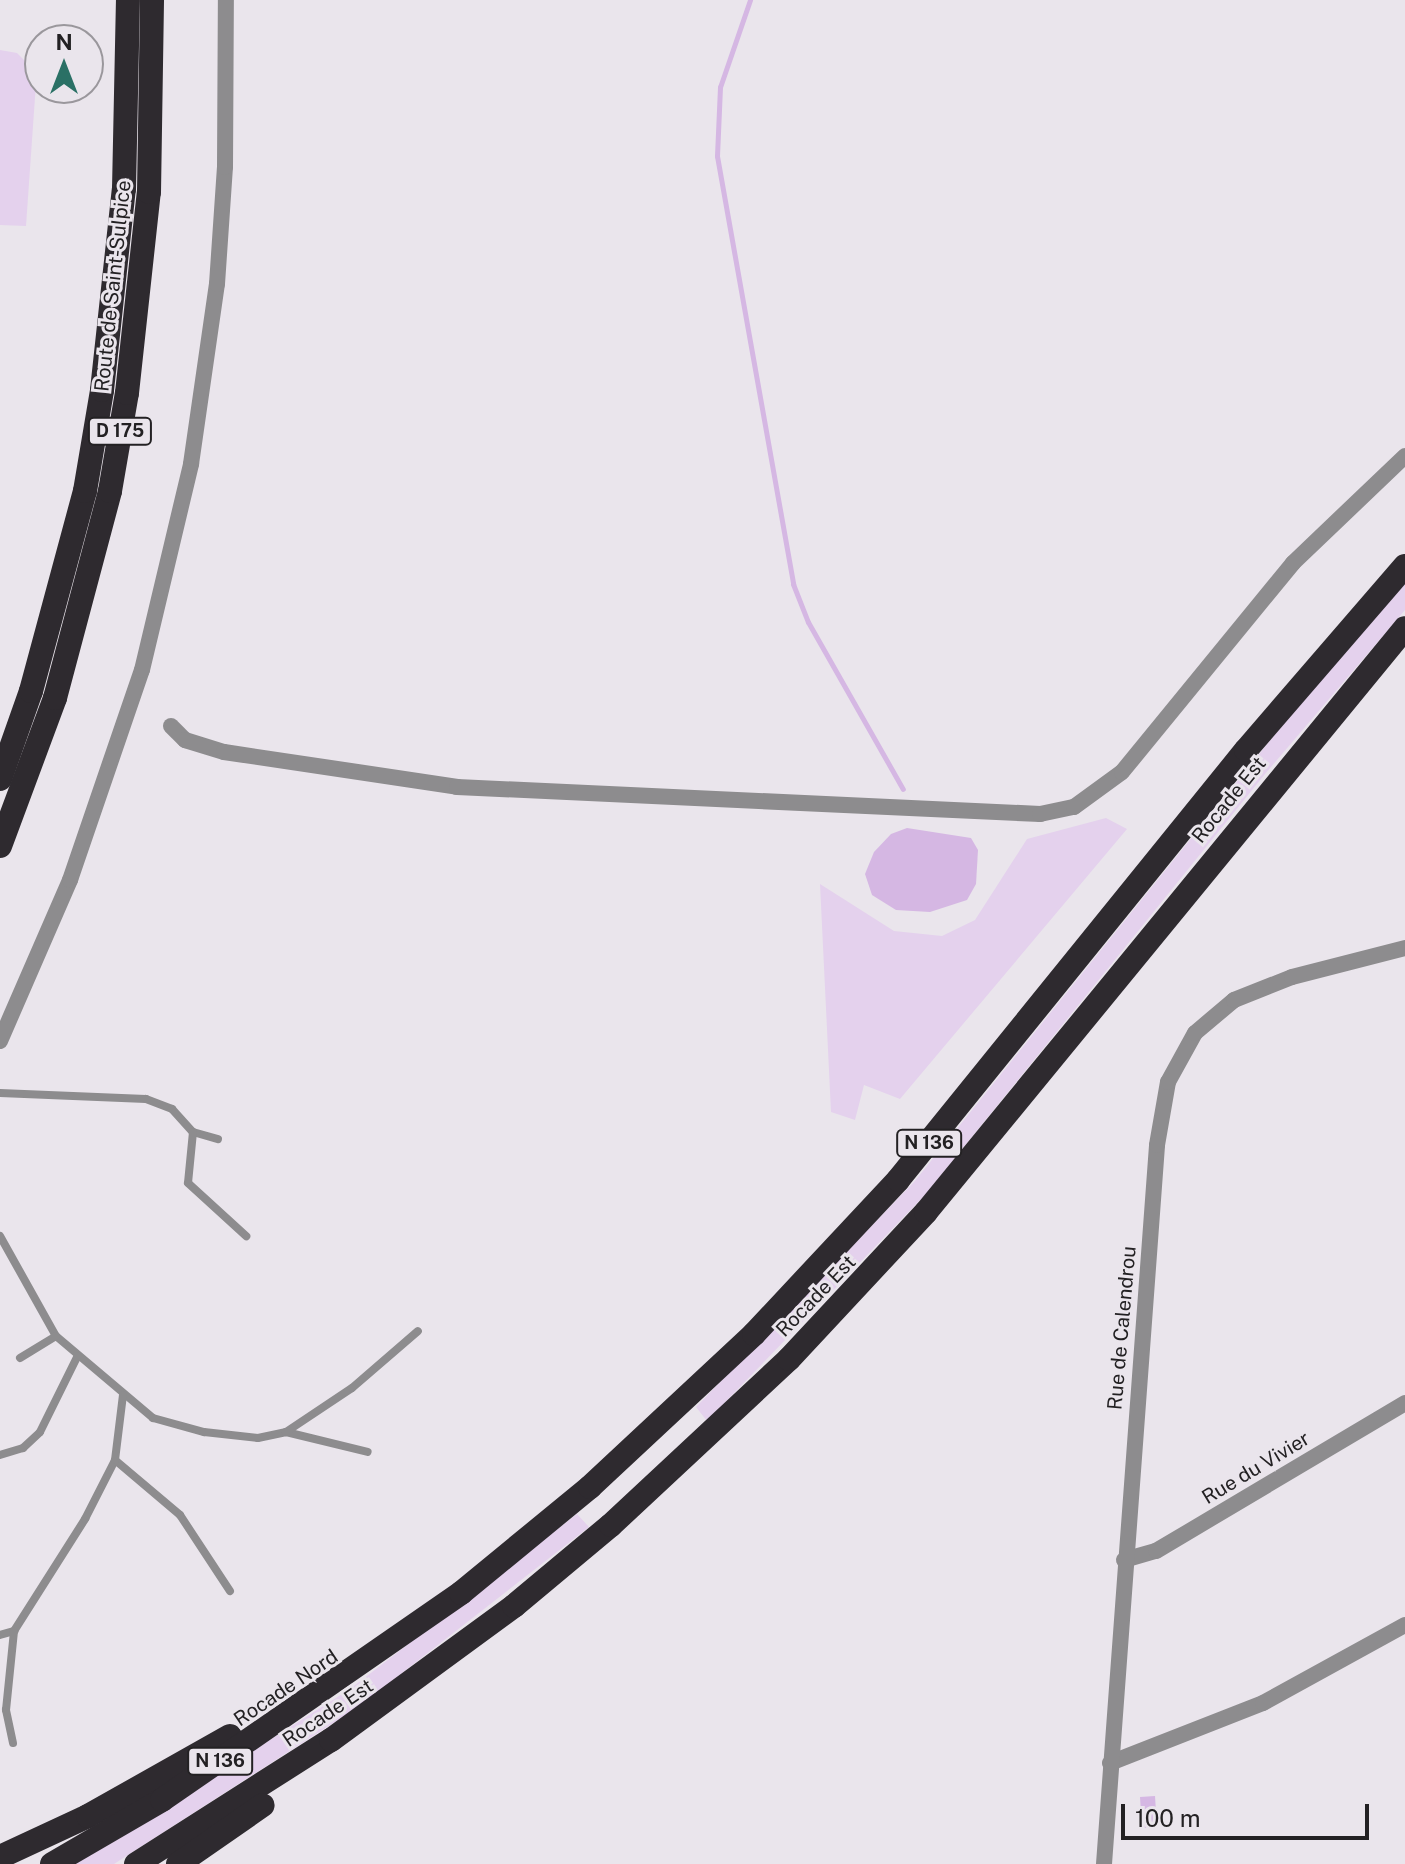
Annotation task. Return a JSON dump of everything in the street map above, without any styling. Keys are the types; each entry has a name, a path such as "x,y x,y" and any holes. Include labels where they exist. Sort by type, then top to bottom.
{"highway":[{"name":"Route de Saint-Sulpice","path":"0,779 31,691 85,491 102,390 124,189 128,0"},
{"name":"Route de Saint-Sulpice","path":"0,846 55,698 110,491 131,365 147,206 152,0"},
{"name":"Rocade Est","path":"383,1652 590,1487 754,1334 831,1254 908,1168 1246,750 1405,566"},
{"name":"Rocade Est","path":"136,1864 407,1687 611,1525 858,1288 1064,1047 1283,771 1405,628"},
{"path":"0,1857 88,1816 383,1652"},
{"name":"Rocade Nord","path":"52,1864 162,1800 383,1652"},
{"path":"178,1864 338,1751 407,1687"}],"street":[{"path":"0,1041 70,880 142,670 191,464 218,269 225,167 226,0"},
{"path":"171,726 185,740 224,752 457,787 1040,814 1074,807 1122,772 1293,563 1405,456"},
{"name":"Rue de Calendrou","path":"1104,1864 1124,1560 1159,1120 1175,1065 1207,1020 1249,992 1405,948"},
{"name":"Rue du Vivier","path":"1124,1560 1156,1551 1405,1403"},
{"path":"1110,1763 1263,1703 1405,1625"}],"lane":[{"path":"0,1093 146,1099 172,1109 193,1132 218,1139"},
{"path":"193,1132 188,1183 246,1236"},
{"path":"0,1236 56,1336 77,1357 106,1373 123,1395 153,1418 204,1432 258,1438 286,1432 352,1388 418,1331"},
{"path":"20,1358 56,1336"},
{"path":"0,1455 23,1448 40,1432 77,1357"},
{"path":"13,1743 6,1710 14,1631 85,1519 115,1460 123,1395"},
{"path":"286,1432 368,1452"},
{"path":"115,1460 180,1515 230,1591"},
{"path":"0,1635 14,1631"}],"shaded area":[{"path":"0,50 17,53 24,60 24,104 35,104 26,226 0,225"},
{"path":"1405,584 1405,610 1265,774 925,1195 707,1421 696,1407 914,1182 1318,681"},
{"path":"1106,818 1127,829 900,1099 864,1085 855,1120 831,1112 820,884 894,931 942,936 975,920 1027,839"},
{"path":"907,828 971,838 978,850 976,884 967,900 930,912 896,910 872,895 865,874 874,852 891,834"},
{"path":"577,1514 589,1527 361,1705 114,1864 75,1864 350,1689"},
{"path":"1155,1796 1157,1827 1142,1828 1140,1797"}],"waterway":[{"path":"750,0 720,87 717,156 793,584 808,622 903,789"}]}
